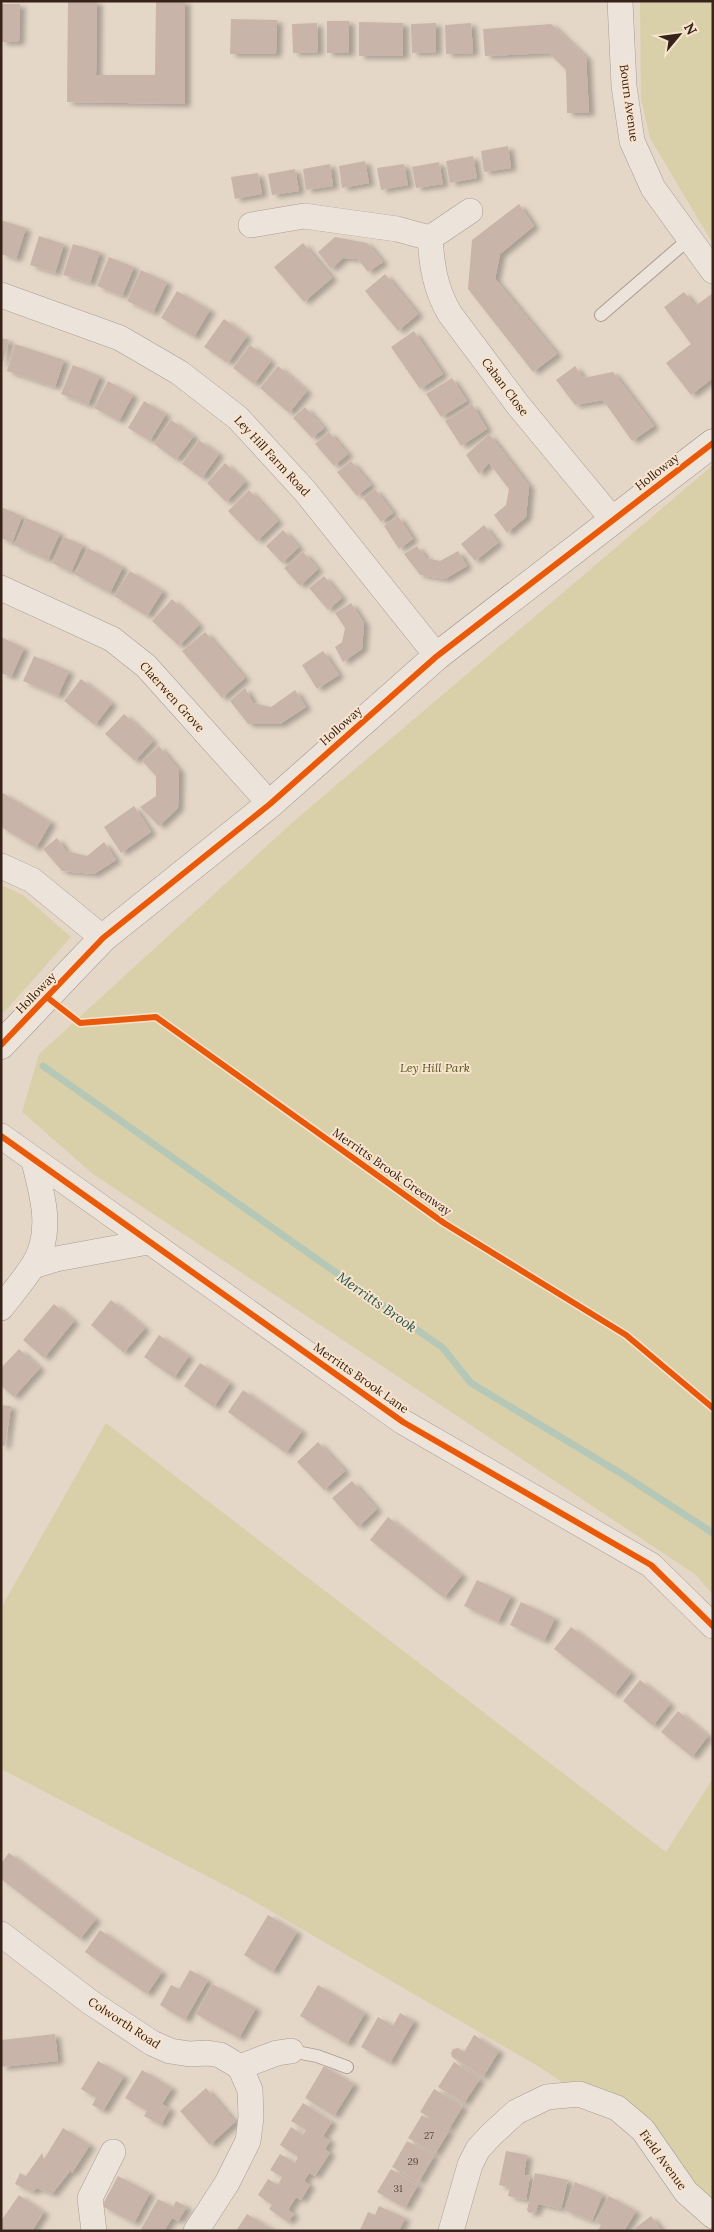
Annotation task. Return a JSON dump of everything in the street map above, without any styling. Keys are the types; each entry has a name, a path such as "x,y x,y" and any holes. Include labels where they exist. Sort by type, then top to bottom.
{"street":[{"name":"Bourn Avenue","path":"620,1 624,86 632,141 653,188 713,272"},
{"path":"251,226 304,216 397,229 430,238 470,211"},
{"name":"Caban Close","path":"430,238 434,277 441,300 450,314 518,405 613,520"},
{"name":"Ley Hill Farm Road","path":"1,295 120,338 180,373 238,418 305,491 437,656"},
{"name":"Holloway","path":"1,1045 102,938 270,804 437,656 713,443"},
{"name":"Claerwen Grove","path":"1,588 112,639 146,666 270,804"},
{"path":"1,866 32,880 102,938"},
{"name":"Merritts Brook Lane","path":"1,1136 34,1162 403,1422 651,1565 713,1626"},
{"path":"1,1308 33,1266 46,1233 43,1197 34,1162"},
{"path":"33,1266 56,1259 148,1242"},
{"name":"Colworth Road","path":"1,1934 90,2002 152,2043 170,2051 190,2054 207,2052 220,2054 240,2067"},
{"path":"196,2231 227,2183 248,2140 251,2117 250,2090 240,2067 277,2053 290,2051"},
{"name":"Field Avenue","path":"451,2231 470,2165 478,2149 491,2135 516,2112 547,2097 579,2094 617,2108 643,2130 686,2192 713,2216"},
{"path":"94,2231 90,2198 113,2152"},
{"path":"712,2231 713,2223"}],"lane":[{"path":"601,315 689,239"},
{"path":"290,2051 317,2056 347,2067"}],"green space":[{"path":"640,1 713,1 713,244 650,138 641,98"},
{"name":"Ley Hill Park","path":"713,465 713,1595 696,1575 93,1174 22,1112 39,1054 294,821"},
{"path":"1,885 23,895 71,937 7,1009 1,1013"},
{"path":"106,1423 666,1852 713,1778 713,2204 674,2166 571,2088 541,2068 245,1896 1,1769 1,1608"}],"building":[{"path":"68,1 97,1 96,75 155,75 156,1 185,1 185,104 67,102"},
{"path":"1,4 20,4 19,42 1,42"},
{"path":"231,19 277,20 276,54 230,54"},
{"path":"327,21 349,21 349,53 327,53"},
{"path":"359,22 403,23 403,56 359,56"},
{"path":"317,23 318,52 293,53 292,24"},
{"path":"436,23 436,52 412,53 411,24"},
{"path":"471,23 473,53 446,54 445,25"},
{"path":"551,24 586,57 589,113 567,113 566,70 549,53 485,56 483,29"},
{"path":"508,146 511,168 484,172 481,151"},
{"path":"473,156 477,178 450,183 446,161"},
{"path":"365,161 369,183 342,188 339,166"},
{"path":"439,162 443,184 416,188 412,167"},
{"path":"330,164 333,186 306,190 303,169"},
{"path":"404,164 408,185 381,190 377,168"},
{"path":"295,169 299,191 272,195 268,174"},
{"path":"258,173 262,194 235,199 231,177"},
{"path":"519,204 534,226 500,254 495,279 557,354 533,372 468,289 472,240"},
{"path":"1,220 26,228 16,259 1,254"},
{"path":"39,236 64,244 55,273 30,265"},
{"path":"335,237 367,243 383,262 368,272 358,259 343,258 331,269 318,252"},
{"path":"303,243 332,278 304,302 274,267"},
{"path":"73,244 100,252 90,283 63,275"},
{"path":"109,257 134,267 122,296 97,286"},
{"path":"141,270 167,282 153,313 127,301"},
{"path":"385,274 418,314 398,331 365,291"},
{"path":"177,291 210,310 194,337 161,318"},
{"path":"684,292 695,306 713,293 713,378 691,395 666,363 691,344 664,307"},
{"path":"224,319 247,336 228,363 204,347"},
{"path":"414,331 443,374 420,389 391,347"},
{"path":"1,338 9,340 2,366 1,366"},
{"path":"15,344 64,360 55,387 7,371"},
{"path":"250,345 271,361 254,384 233,368"},
{"path":"73,365 100,376 88,405 61,394"},
{"path":"278,366 307,391 289,413 260,388"},
{"path":"575,366 583,378 613,372 654,426 632,441 603,400 575,405 556,380"},
{"path":"452,378 467,401 441,417 426,394"},
{"path":"108,381 133,395 119,421 94,408"},
{"path":"144,401 166,414 150,441 128,428"},
{"path":"472,404 487,429 461,446 445,421"},
{"path":"305,407 324,428 312,438 293,418"},
{"path":"171,420 194,436 176,460 154,444"},
{"path":"329,432 348,454 334,466 315,444"},
{"path":"489,434 529,486 526,517 507,533 494,515 506,505 509,489 489,463 479,474 466,455"},
{"path":"199,440 219,454 202,478 182,464"},
{"path":"351,461 371,485 357,496 337,472"},
{"path":"225,463 245,482 226,502 207,483"},
{"path":"375,489 393,513 381,522 363,498"},
{"path":"249,490 278,521 257,541 228,511"},
{"path":"1,507 22,516 12,543 1,538"},
{"path":"398,516 413,539 399,549 384,526"},
{"path":"26,518 60,533 48,560 14,545"},
{"path":"484,525 498,543 475,561 461,544"},
{"path":"283,530 299,547 282,563 266,546"},
{"path":"64,537 83,545 71,572 52,563"},
{"path":"417,546 426,558 440,561 458,551 467,566 445,579 420,575 404,554"},
{"path":"88,548 123,567 110,593 74,574"},
{"path":"303,552 318,569 300,586 284,568"},
{"path":"130,571 163,591 147,616 114,596"},
{"path":"324,576 342,598 328,610 309,588"},
{"path":"172,599 199,625 179,646 152,621"},
{"path":"351,603 364,623 362,649 343,662 335,647 342,642 345,628 335,613"},
{"path":"205,632 245,678 222,698 182,651"},
{"path":"1,637 24,648 11,677 1,673"},
{"path":"323,651 339,675 317,689 302,665"},
{"path":"34,656 69,671 58,696 23,681"},
{"path":"81,679 112,703 95,725 64,701"},
{"path":"245,688 253,703 271,707 295,690 306,707 280,724 248,724 230,701"},
{"path":"124,714 153,741 135,761 105,734"},
{"path":"159,746 179,770 178,808 159,826 140,807 156,796 156,776 142,761"},
{"path":"1,792 51,822 36,848 1,827"},
{"path":"134,806 151,832 121,853 104,827"},
{"path":"57,838 66,851 87,856 104,842 116,860 94,874 62,871 43,849"},
{"path":"111,1300 145,1328 124,1353 91,1325"},
{"path":"54,1304 74,1321 44,1358 23,1340"},
{"path":"159,1335 189,1356 174,1378 144,1357"},
{"path":"19,1349 40,1368 14,1397 1,1386 1,1368"},
{"path":"200,1363 230,1383 214,1407 184,1386"},
{"path":"243,1390 302,1431 286,1453 228,1412"},
{"path":"1,1405 11,1406 5,1446 1,1445"},
{"path":"318,1442 345,1471 324,1490 297,1462"},
{"path":"352,1481 377,1509 358,1527 332,1498"},
{"path":"388,1517 462,1575 444,1598 370,1540"},
{"path":"477,1580 511,1596 498,1622 464,1606"},
{"path":"521,1602 555,1618 544,1641 510,1625"},
{"path":"571,1627 631,1673 614,1695 554,1649"},
{"path":"640,1680 670,1704 653,1726 623,1701"},
{"path":"678,1711 708,1736 692,1757 661,1732"},
{"path":"9,1853 96,1919 80,1939 1,1879 1,1863"},
{"path":"268,1915 297,1932 273,1972 244,1955"},
{"path":"100,1930 162,1972 147,1994 85,1952"},
{"path":"190,1970 208,1980 185,2020 160,2005 171,1985 179,1989"},
{"path":"212,1984 256,2008 239,2038 196,2014"},
{"path":"318,1985 365,2013 347,2044 300,2016"},
{"path":"400,2013 414,2021 390,2063 361,2047 378,2017 393,2026"},
{"path":"55,2034 58,2061 1,2067 1,2040"},
{"path":"474,2035 499,2051 483,2077 452,2057 451,2053 453,2049 458,2048 464,2052"},
{"path":"98,2061 124,2076 103,2111 92,2105 96,2098 81,2089"},
{"path":"454,2062 480,2079 464,2103 438,2087"},
{"path":"324,2066 354,2084 334,2116 305,2098"},
{"path":"142,2070 172,2088 162,2104 170,2109 161,2125 144,2116 147,2111 125,2098"},
{"path":"206,2088 235,2122 210,2145 180,2111"},
{"path":"434,2089 463,2106 449,2129 420,2112"},
{"path":"303,2103 332,2122 323,2136 330,2141 325,2149 330,2153 315,2176 309,2173 304,2181 310,2185 301,2200 296,2197 288,2210 294,2214 288,2222 269,2209 272,2205 258,2195 268,2179 278,2185 282,2177 270,2170 280,2154 295,2163 298,2157 280,2145 291,2127 303,2135 306,2130 291,2121"},
{"path":"422,2115 449,2131 435,2154 408,2138"},
{"path":"63,2128 90,2145 72,2173 71,2170 52,2194 37,2188 32,2192 15,2184 20,2173 26,2176 42,2153 44,2159"},
{"path":"407,2141 434,2156 419,2182 392,2167"},
{"path":"506,2151 527,2155 524,2175 530,2176 526,2200 508,2196 510,2187 499,2185"},
{"path":"391,2169 418,2185 405,2208 377,2192"},
{"path":"535,2173 568,2180 561,2209 538,2204 536,2212 529,2213 527,2210"},
{"path":"118,2176 150,2193 134,2223 102,2206"},
{"path":"575,2182 603,2194 592,2221 564,2210"},
{"path":"19,2195 44,2212 32,2231 1,2231 1,2221"},
{"path":"609,2196 636,2211 624,2231 598,2231 601,2225 595,2221"},
{"path":"158,2199 173,2207 176,2201 187,2207 178,2221 172,2218 164,2231 140,2231"},
{"path":"379,2206 405,2218 399,2231 360,2230 368,2212 375,2215"},
{"path":"247,2214 275,2231 236,2231"},
{"path":"651,2216 662,2231 637,2231 635,2228"}],"waterway":[{"name":"Merritts Brook","path":"43,1066 443,1348 471,1383 622,1474 713,1533"}],"cycle path":[{"path":"1,1045 103,938 270,804 437,656 713,443"},
{"name":"Merritts Brook Greenway","path":"48,998 80,1023 156,1017 444,1223 626,1335 713,1408"},
{"path":"1,1136 403,1422 651,1565 713,1626"}]}
